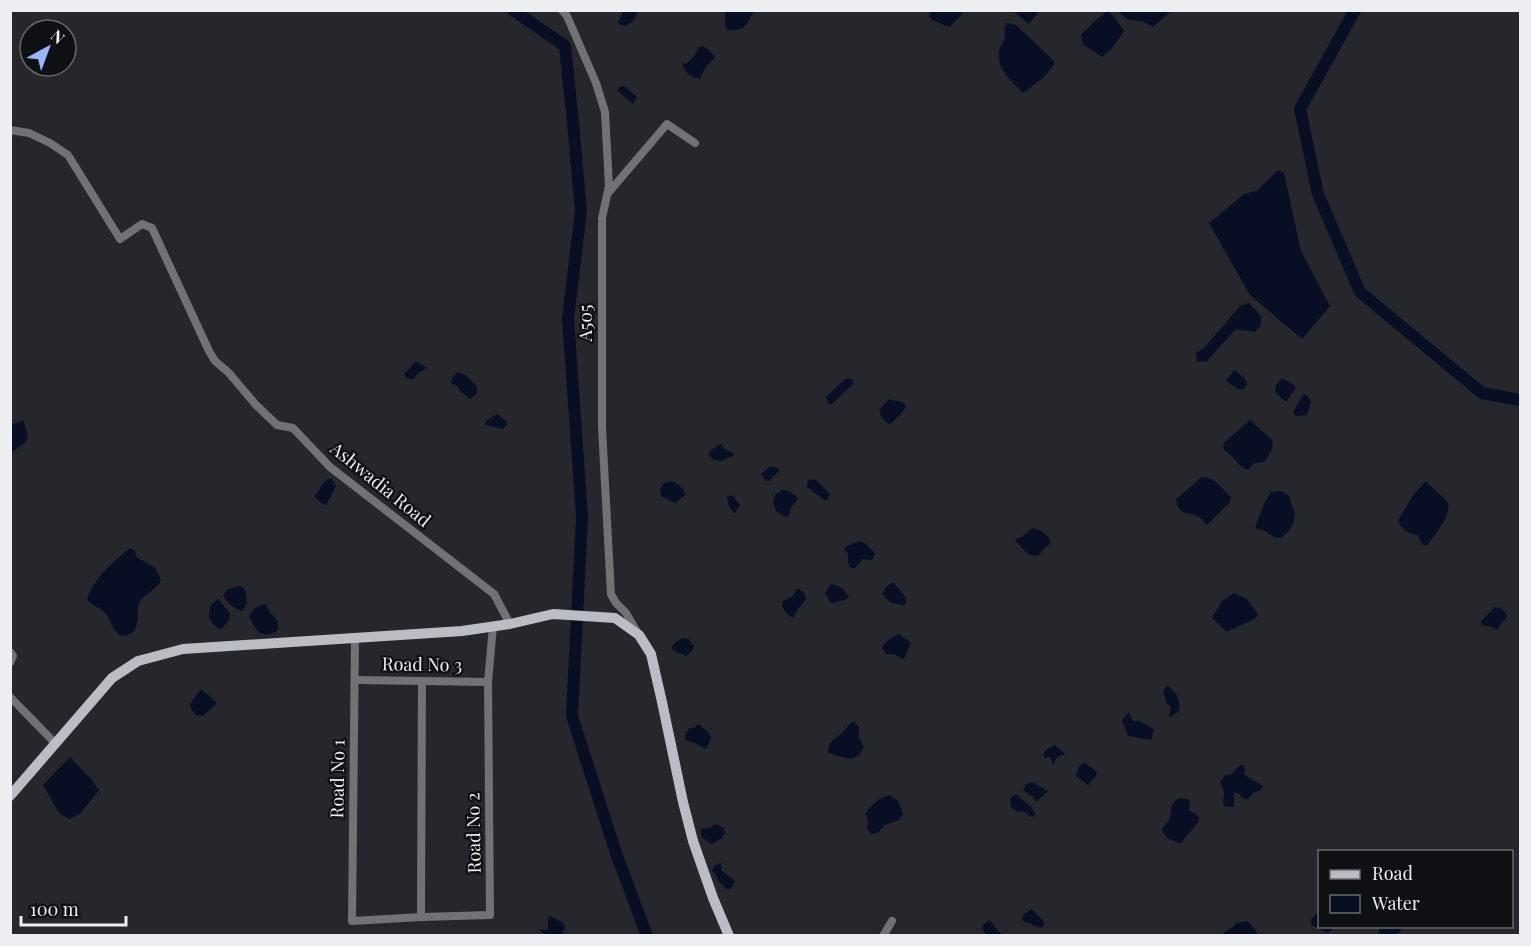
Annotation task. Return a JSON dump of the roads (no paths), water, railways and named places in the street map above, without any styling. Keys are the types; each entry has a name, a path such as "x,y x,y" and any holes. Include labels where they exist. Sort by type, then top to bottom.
{"main road":[{"path":"10,796 112,678 138,661 183,649 462,631 510,624 553,614 615,618 639,635 651,654 693,841 729,936"}],"street":[{"name":"A505","path":"562,10 567,16 596,83 605,112 609,186 602,218 602,428 611,594 639,635"},
{"path":"607,195 667,124 695,143"},
{"name":"Ashwadia Road","path":"10,130 29,133 68,155 120,239 142,224 152,228 215,361 277,425 293,428 330,467 494,594 510,624"},
{"path":"488,682 494,626"},
{"name":"Road No 1","path":"355,638 352,921 421,917"},
{"path":"10,652 13,656 10,663"},
{"name":"Road No 3","path":"355,680 488,682"},
{"path":"421,917 422,681"},
{"name":"Road No 2","path":"421,917 490,915 488,682"},
{"path":"10,697 55,743"},
{"path":"883,936 892,921"}],"water":[{"path":"624,10 638,11 633,21 626,26 618,22"},
{"path":"725,10 755,11 745,26 727,30"},
{"path":"931,10 963,11 950,27 932,20 929,17"},
{"path":"1013,11 1039,11 1029,24"},
{"path":"1108,11 1124,31 1113,47 1102,57 1083,44 1081,35"},
{"path":"1118,11 1171,11 1153,27 1144,22 1127,19"},
{"path":"1007,23 1016,25 1054,61 1054,65 1044,77 1023,93 1002,69 1000,63 999,51 1005,37"},
{"path":"702,46 715,57 705,68 700,79 688,74 682,63 686,64"},
{"path":"624,86 637,97 633,104 618,91 619,87"},
{"path":"1278,170 1284,173 1301,251 1330,306 1302,339 1250,295 1209,223 1244,194 1257,191"},
{"path":"1249,303 1261,316 1261,325 1255,332 1236,329 1207,361 1197,362 1196,353 1204,348 1240,306"},
{"path":"416,361 427,368 418,373 413,380 407,378 404,374"},
{"path":"1234,370 1245,379 1247,383 1245,388 1240,390 1226,381"},
{"path":"459,372 467,376 477,387 477,393 470,399 460,391 458,386 452,384 451,381"},
{"path":"848,378 853,380 853,384 832,404 828,403 826,397"},
{"path":"1282,378 1296,388 1286,402 1275,392 1276,385"},
{"path":"1304,394 1311,402 1307,415 1296,416 1293,412"},
{"path":"889,399 906,405 889,424 882,418 879,410"},
{"path":"497,414 507,422 502,429 485,424"},
{"path":"23,420 27,440 11,452 11,425"},
{"path":"1250,420 1272,440 1273,446 1264,462 1253,464 1248,470 1239,464 1223,446"},
{"path":"721,444 734,456 721,461 712,459 710,451"},
{"path":"771,466 779,471 769,481 765,480 761,474"},
{"path":"1202,477 1215,481 1231,497 1230,502 1207,525 1196,515 1179,509 1176,499"},
{"path":"328,479 332,479 336,486 326,505 314,496"},
{"path":"810,479 816,480 829,493 826,501 807,487"},
{"path":"671,481 680,486 685,495 675,503 661,496 660,490 663,484"},
{"path":"1426,481 1447,502 1448,507 1442,525 1427,546 1422,544 1418,535 1403,529 1398,520 1414,494"},
{"path":"782,490 789,491 797,497 788,517 776,511 773,501 775,495"},
{"path":"1281,491 1289,496 1295,515 1288,532 1281,538 1276,538 1255,528 1271,492"},
{"path":"732,495 740,505 735,513 727,500 727,497"},
{"path":"1032,528 1043,532 1051,542 1037,556 1027,552 1015,539 1022,537"},
{"path":"859,541 865,543 875,554 872,560 863,559 855,568 851,568 848,563 848,553 844,550 845,547"},
{"path":"130,548 135,551 137,558 155,567 161,580 141,600 138,606 136,628 125,636 117,633 103,611 87,599 99,577"},
{"path":"893,582 906,598 906,604 891,603 882,594"},
{"path":"831,584 842,588 849,597 835,604 830,602 825,593"},
{"path":"240,586 245,590 247,603 242,611 231,605 223,595 228,589"},
{"path":"798,588 805,594 806,599 793,618 786,613 782,605 783,601 792,597"},
{"path":"1234,593 1247,599 1258,614 1256,618 1227,632 1212,618 1222,601"},
{"path":"218,599 230,613 227,623 219,629 209,616 211,605"},
{"path":"265,604 277,620 278,630 263,634 249,616 255,608"},
{"path":"1495,607 1501,608 1507,615 1497,630 1482,625 1481,621"},
{"path":"899,634 911,643 904,659 893,654 886,654 882,648 885,643"},
{"path":"683,638 688,639 694,646 686,656 673,650 672,647 674,643"},
{"path":"1167,685 1179,703 1179,711 1169,718 1171,706 1167,704 1163,692"},
{"path":"201,689 216,702 203,716 196,715 190,704"},
{"path":"1129,712 1133,721 1140,721 1154,730 1151,740 1128,736 1122,720"},
{"path":"853,721 859,727 859,737 864,747 859,755 850,759 828,753 830,743"},
{"path":"698,724 708,732 711,738 706,749 686,741 685,738 686,732"},
{"path":"1055,745 1065,754 1057,757 1053,765 1050,757 1045,758 1043,755 1046,750"},
{"path":"70,757 99,790 80,814 69,819 59,813 43,785"},
{"path":"1085,763 1097,772 1088,785 1076,776 1079,766"},
{"path":"1240,765 1244,765 1245,775 1263,786 1248,799 1234,793 1234,807 1226,807 1223,805 1224,792 1220,782 1225,775 1232,774"},
{"path":"1032,782 1048,791 1036,802 1023,790 1026,784"},
{"path":"1016,794 1031,807 1035,813 1034,816 1031,817 1023,811 1018,812 1011,807 1011,797"},
{"path":"890,795 898,801 903,814 899,820 885,825 878,833 871,834 867,828 868,821 865,814 876,802"},
{"path":"1179,798 1188,799 1189,810 1199,817 1199,821 1181,843 1169,839 1162,829 1169,820 1173,803"},
{"path":"715,824 723,827 725,833 722,838 712,844 701,837 701,829 710,828"},
{"path":"721,863 721,870 735,881 728,890 712,872 714,866"},
{"path":"1032,909 1044,922 1041,928 1022,919 1024,914"},
{"path":"1318,912 1318,928 1334,928 1328,933 1311,925 1311,920"},
{"path":"550,916 565,926 562,935 545,935 539,929 548,930"},
{"path":"990,920 1003,935 986,935 982,928"},
{"path":"1248,921 1258,934 1263,935 1220,935 1236,923"},
{"path":"1379,928 1403,928 1395,936 1380,935"}],"waterway":[{"path":"513,10 565,46 581,211 568,318 582,517 572,716 616,853 647,936"},
{"path":"1355,10 1300,109 1318,194 1360,292 1482,393 1520,400"}]}
